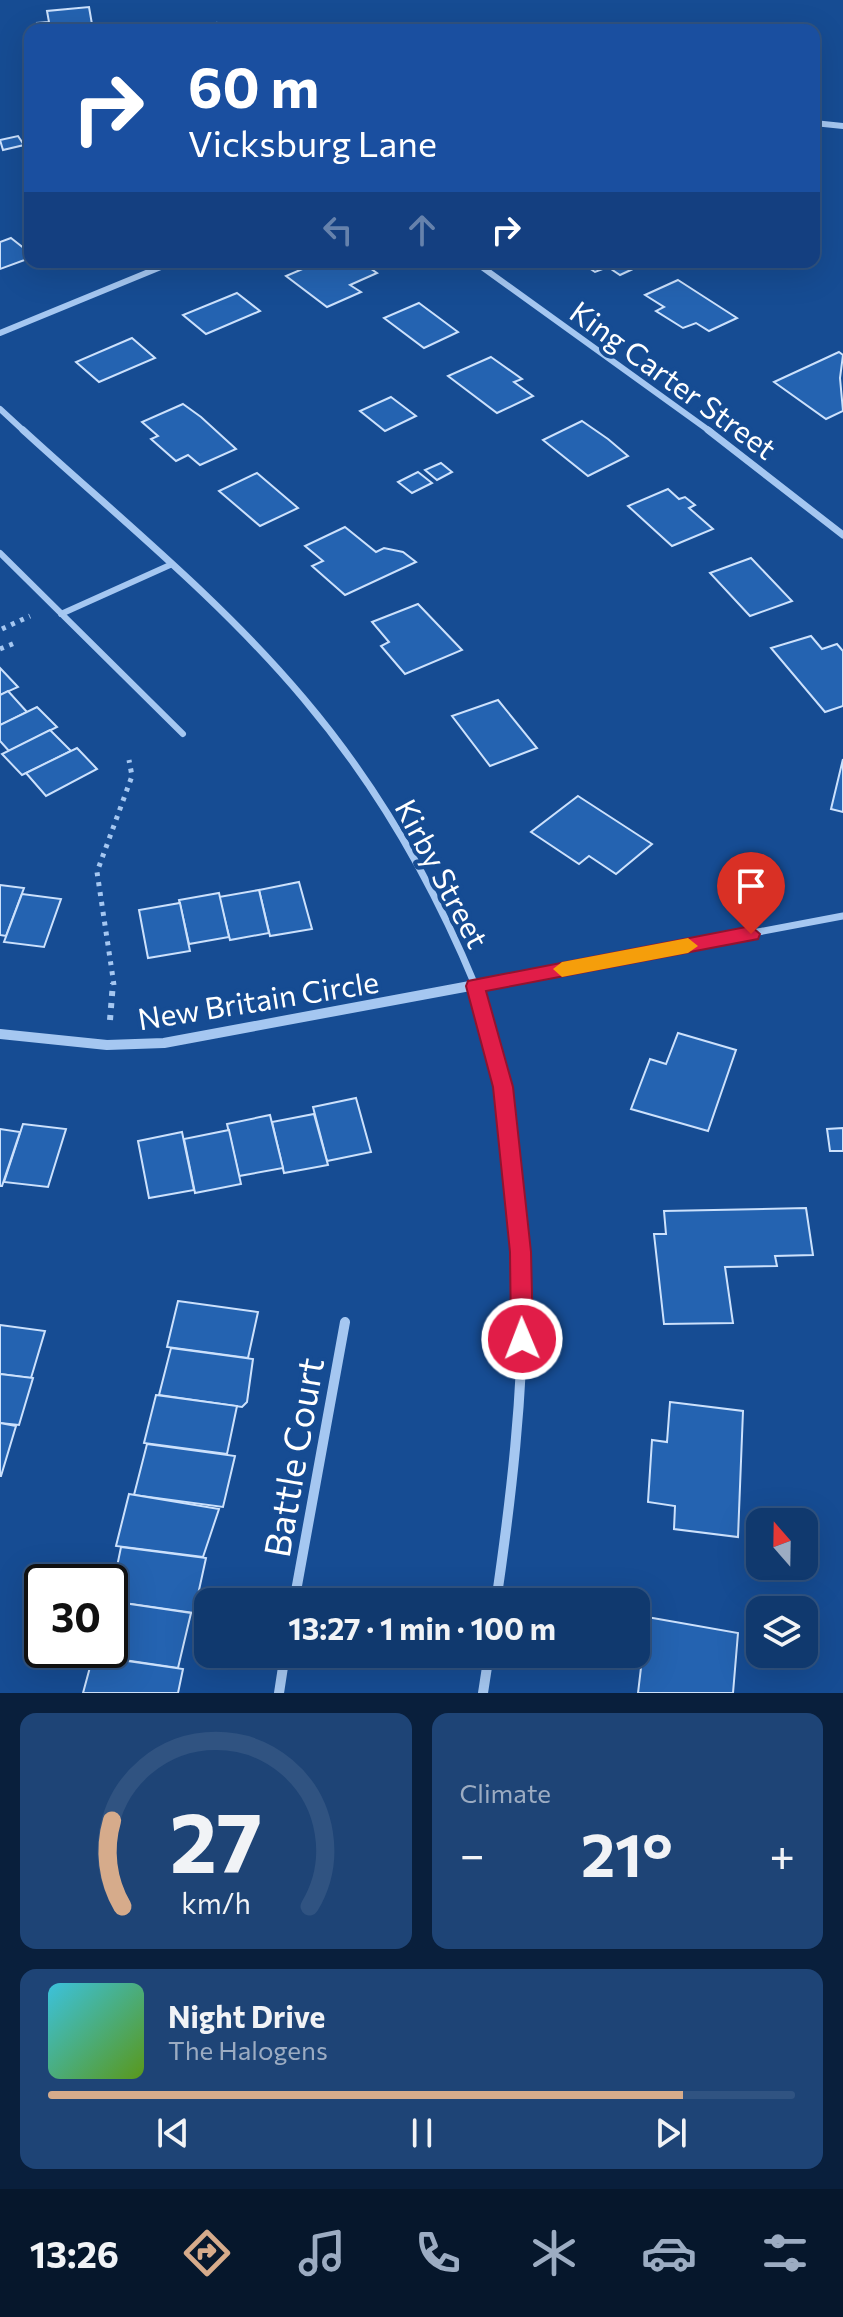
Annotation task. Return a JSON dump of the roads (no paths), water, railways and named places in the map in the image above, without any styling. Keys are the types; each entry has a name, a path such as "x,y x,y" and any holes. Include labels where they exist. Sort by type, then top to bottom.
{"street":[{"path":"820,124 843,126"},
{"path":"0,333 158,268"},
{"name":"King Carter Street","path":"483,268 754,463 843,535"},
{"name":"Kirby Street","path":"0,409 273,664 329,729 414,861 475,986 503,1087 521,1252 523,1368 515,1467 498,1588"},
{"name":"New Britain Circle","path":"0,1034 107,1045 164,1043 843,916"},
{"name":"Battle Court","path":"297,1588 345,1322"},
{"path":"279,1693 283,1668"},
{"path":"483,1693 487,1668"}],"lane":[{"path":"0,553 183,734"},
{"path":"61,614 170,565"}]}
